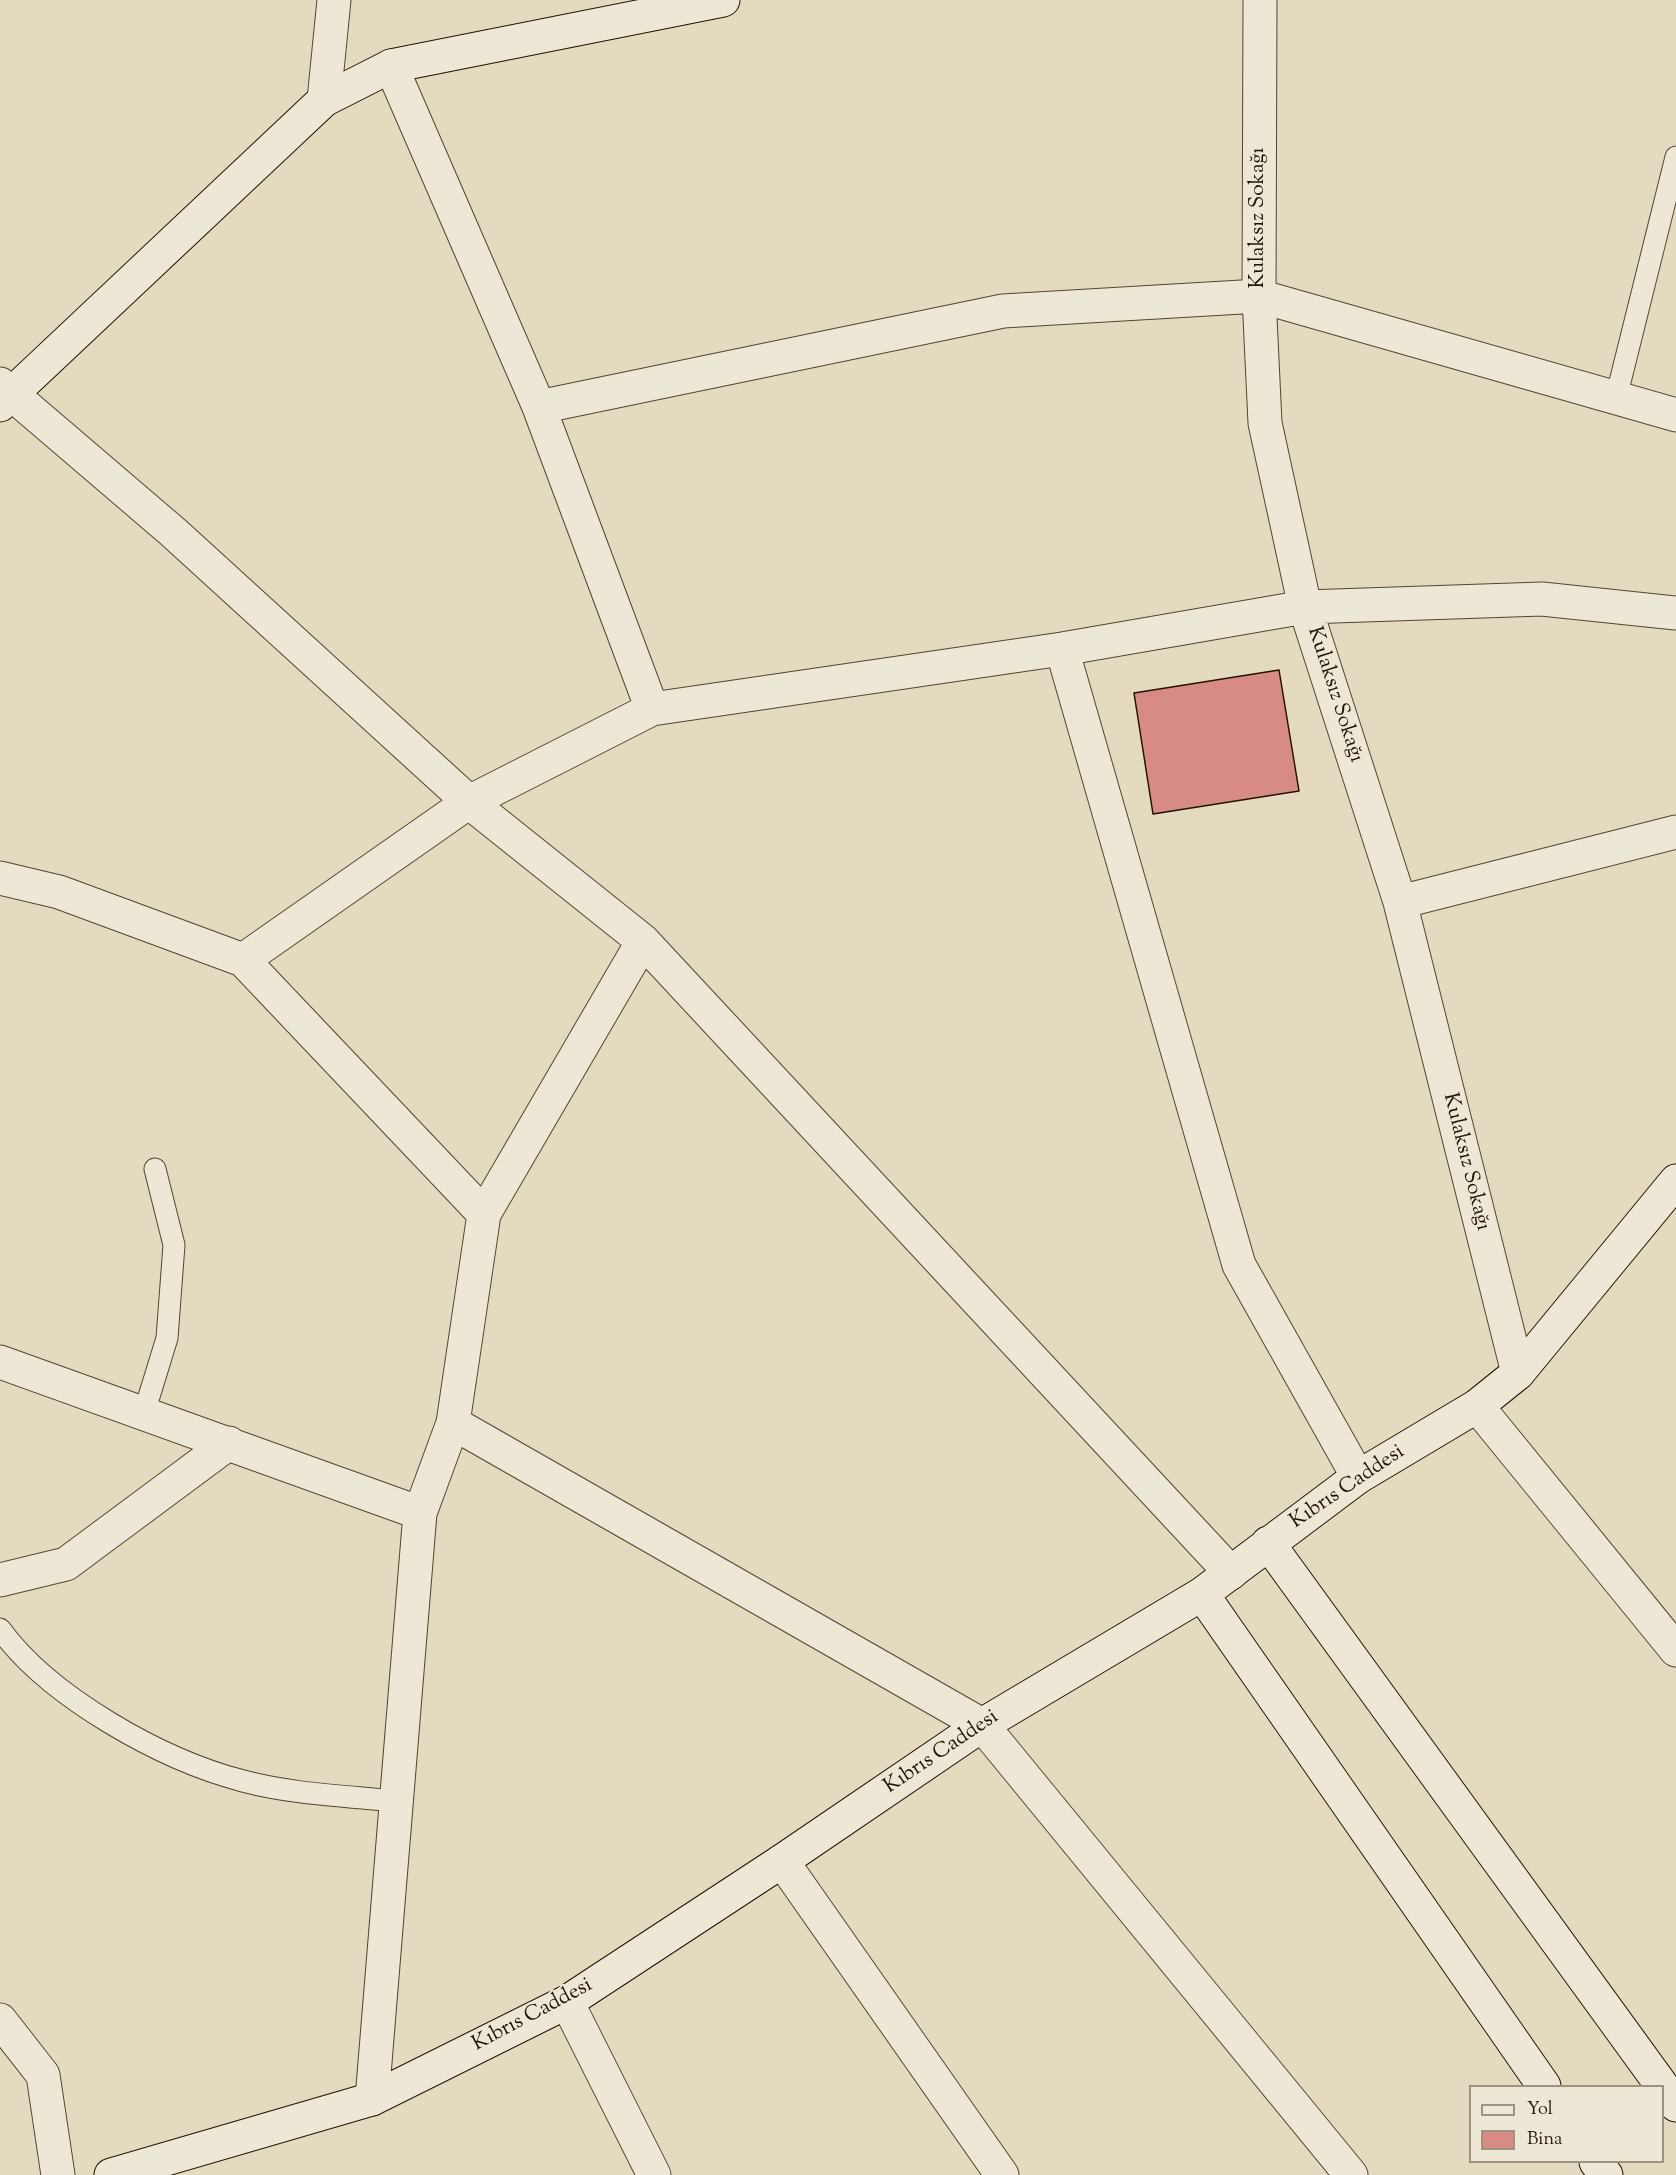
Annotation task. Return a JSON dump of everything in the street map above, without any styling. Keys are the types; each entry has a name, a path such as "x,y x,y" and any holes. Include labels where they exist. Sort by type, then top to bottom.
{"street":[{"path":"324,100 334,0"},
{"path":"723,0 391,66 324,100 4,394 173,532 469,802 643,941 1232,1573"},
{"name":"Kulaksız Sokağı","path":"1260,0 1259,296 1265,423 1305,606 1400,902 1518,1373"},
{"path":"391,66 539,407 651,709"},
{"path":"539,407 1004,311 1259,296 1676,415"},
{"path":"243,960 469,802 651,709 1062,649 1305,606 1542,599 1676,613"},
{"path":"1062,649 1239,1265 1358,1477"},
{"path":"1400,902 1676,832"},
{"path":"0,878 60,892 243,960 484,1214"},
{"path":"372,2099 420,1513 453,1423 484,1214 643,941"},
{"name":"Kıbrıs Caddesi","path":"111,2175 372,2099 567,2002 782,1861 982,1725 1202,1594 1358,1477 1478,1406 1518,1373 1676,1181"},
{"path":"0,1362 420,1513"},
{"path":"1478,1406 1676,1650"},
{"path":"453,1423 982,1725 1351,2175"},
{"path":"0,1580 66,1564 229,1443"},
{"path":"1268,1543 1661,2085"},
{"path":"1202,1594 1543,2085"},
{"path":"782,1861 1002,2175"},
{"path":"567,2002 654,2175"},
{"path":"0,2019 43,2075 58,2175"},
{"path":"1664,2088 1676,2105"},
{"path":"1597,2163 1606,2175"}],"lane":[{"path":"1616,398 1676,157"},
{"path":"144,1413 168,1338 174,1245 155,1169"},
{"path":"0,1629 15,1649 50,1680 116,1726 165,1752 206,1770 283,1789 396,1802"}],"building":[{"path":"1279,670 1299,791 1153,814 1134,693"}]}
